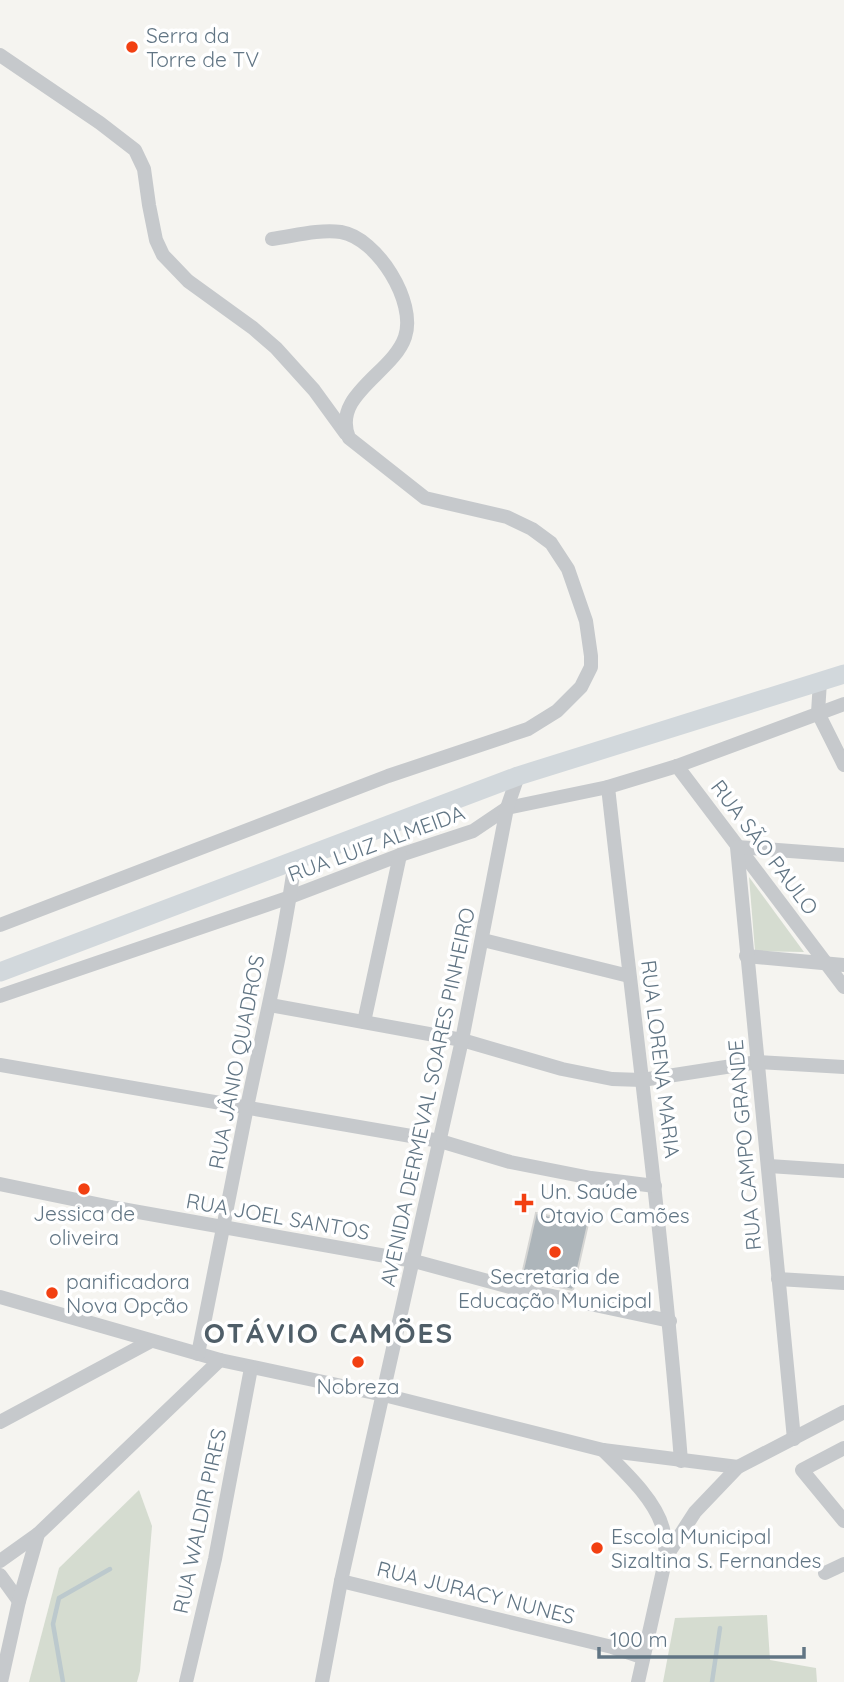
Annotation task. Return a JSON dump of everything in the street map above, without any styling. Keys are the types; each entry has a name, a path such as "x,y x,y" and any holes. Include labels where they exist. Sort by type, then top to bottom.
{"highway":[{"path":"0,972 518,776 844,674"}],"street":[{"path":"0,55 135,150 145,169 151,217 156,240 163,255 188,281 276,348 314,390 349,438 425,498 507,517 533,528 551,543 568,569 586,621 591,648 591,667 581,687 557,710 528,729 388,776 0,925"},
{"path":"272,239 326,232 342,232 353,236 380,257 389,268 399,291 406,317 405,337 360,391 346,413 345,425 349,438"},
{"path":"820,681 818,713 844,765"},
{"name":"RUA LUIZ ALMEIDA","path":"0,996 473,831 507,808 608,787 677,766 844,704"},
{"name":"RUA SÃO PAULO","path":"677,766 844,987"},
{"name":"AVENIDA DERMEVAL SOARES PINHEIRO","path":"322,1682 341,1581 462,1040 507,808 518,776"},
{"name":"RUA LORENA MARIA","path":"608,787 670,1321 681,1461"},
{"path":"737,847 844,856"},
{"name":"RUA CAMPO GRANDE","path":"737,847 794,1438"},
{"path":"364,1022 400,855"},
{"name":"RUA JÂNIO QUADROS","path":"198,1354 270,1005 295,860"},
{"path":"483,940 606,968 629,976"},
{"path":"746,956 844,965"},
{"path":"270,1005 462,1040 588,1076 642,1080 758,1062 844,1067"},
{"path":"0,1065 440,1141 510,1162 591,1178 655,1186"},
{"path":"769,1166 844,1171"},
{"name":"RUA JOEL SANTOS","path":"0,1184 225,1228 414,1261 510,1287 670,1321"},
{"path":"778,1279 844,1283"},
{"path":"0,1297 251,1368 384,1395 603,1450 738,1467"},
{"path":"0,1422 151,1341"},
{"path":"0,1561 38,1534 220,1360"},
{"name":"RUA WALDIR PIRES","path":"186,1682 215,1559 251,1368"},
{"path":"666,1557 700,1506 738,1467 844,1412"},
{"path":"844,1448 802,1470 844,1521"},
{"path":"603,1450 631,1478 663,1528 666,1557 638,1682"},
{"path":"1,1682 19,1601 38,1534"},
{"path":"825,1573 844,1564"},
{"path":"0,1575 19,1601"},
{"name":"RUA JURACY NUNES","path":"341,1581 642,1657"}],"shaded area":[{"path":"749,877 804,952 755,951"},
{"path":"139,1490 152,1526 137,1682 29,1682 59,1568"},
{"path":"767,1615 770,1660 816,1668 817,1682 663,1682 675,1618"}],"building":[{"name":"Secretaria de Educação Municipal","path":"536,1213 588,1224 573,1290 521,1279"}],"waterway":[{"path":"63,1682 53,1624 59,1598 110,1569"},
{"path":"712,1682 720,1628"}],"place":[{"name":"Serra da Torre de TV","path":"132,47"},
{"name":"Jessica de oliveira","path":"84,1189"},
{"name":"Un. Saúde Otavio Camões","path":"524,1203"},
{"name":"Secretaria de Educação Municipal","path":"555,1252"},
{"name":"panificadora Nova Opção","path":"52,1293"},
{"name":"Nobreza","path":"358,1362"},
{"name":"Escola Municipal Sizaltina S. Fernandes","path":"597,1548"}],"district":[{"name":"OTÁVIO CAMÕES","path":"329,1332"}]}
